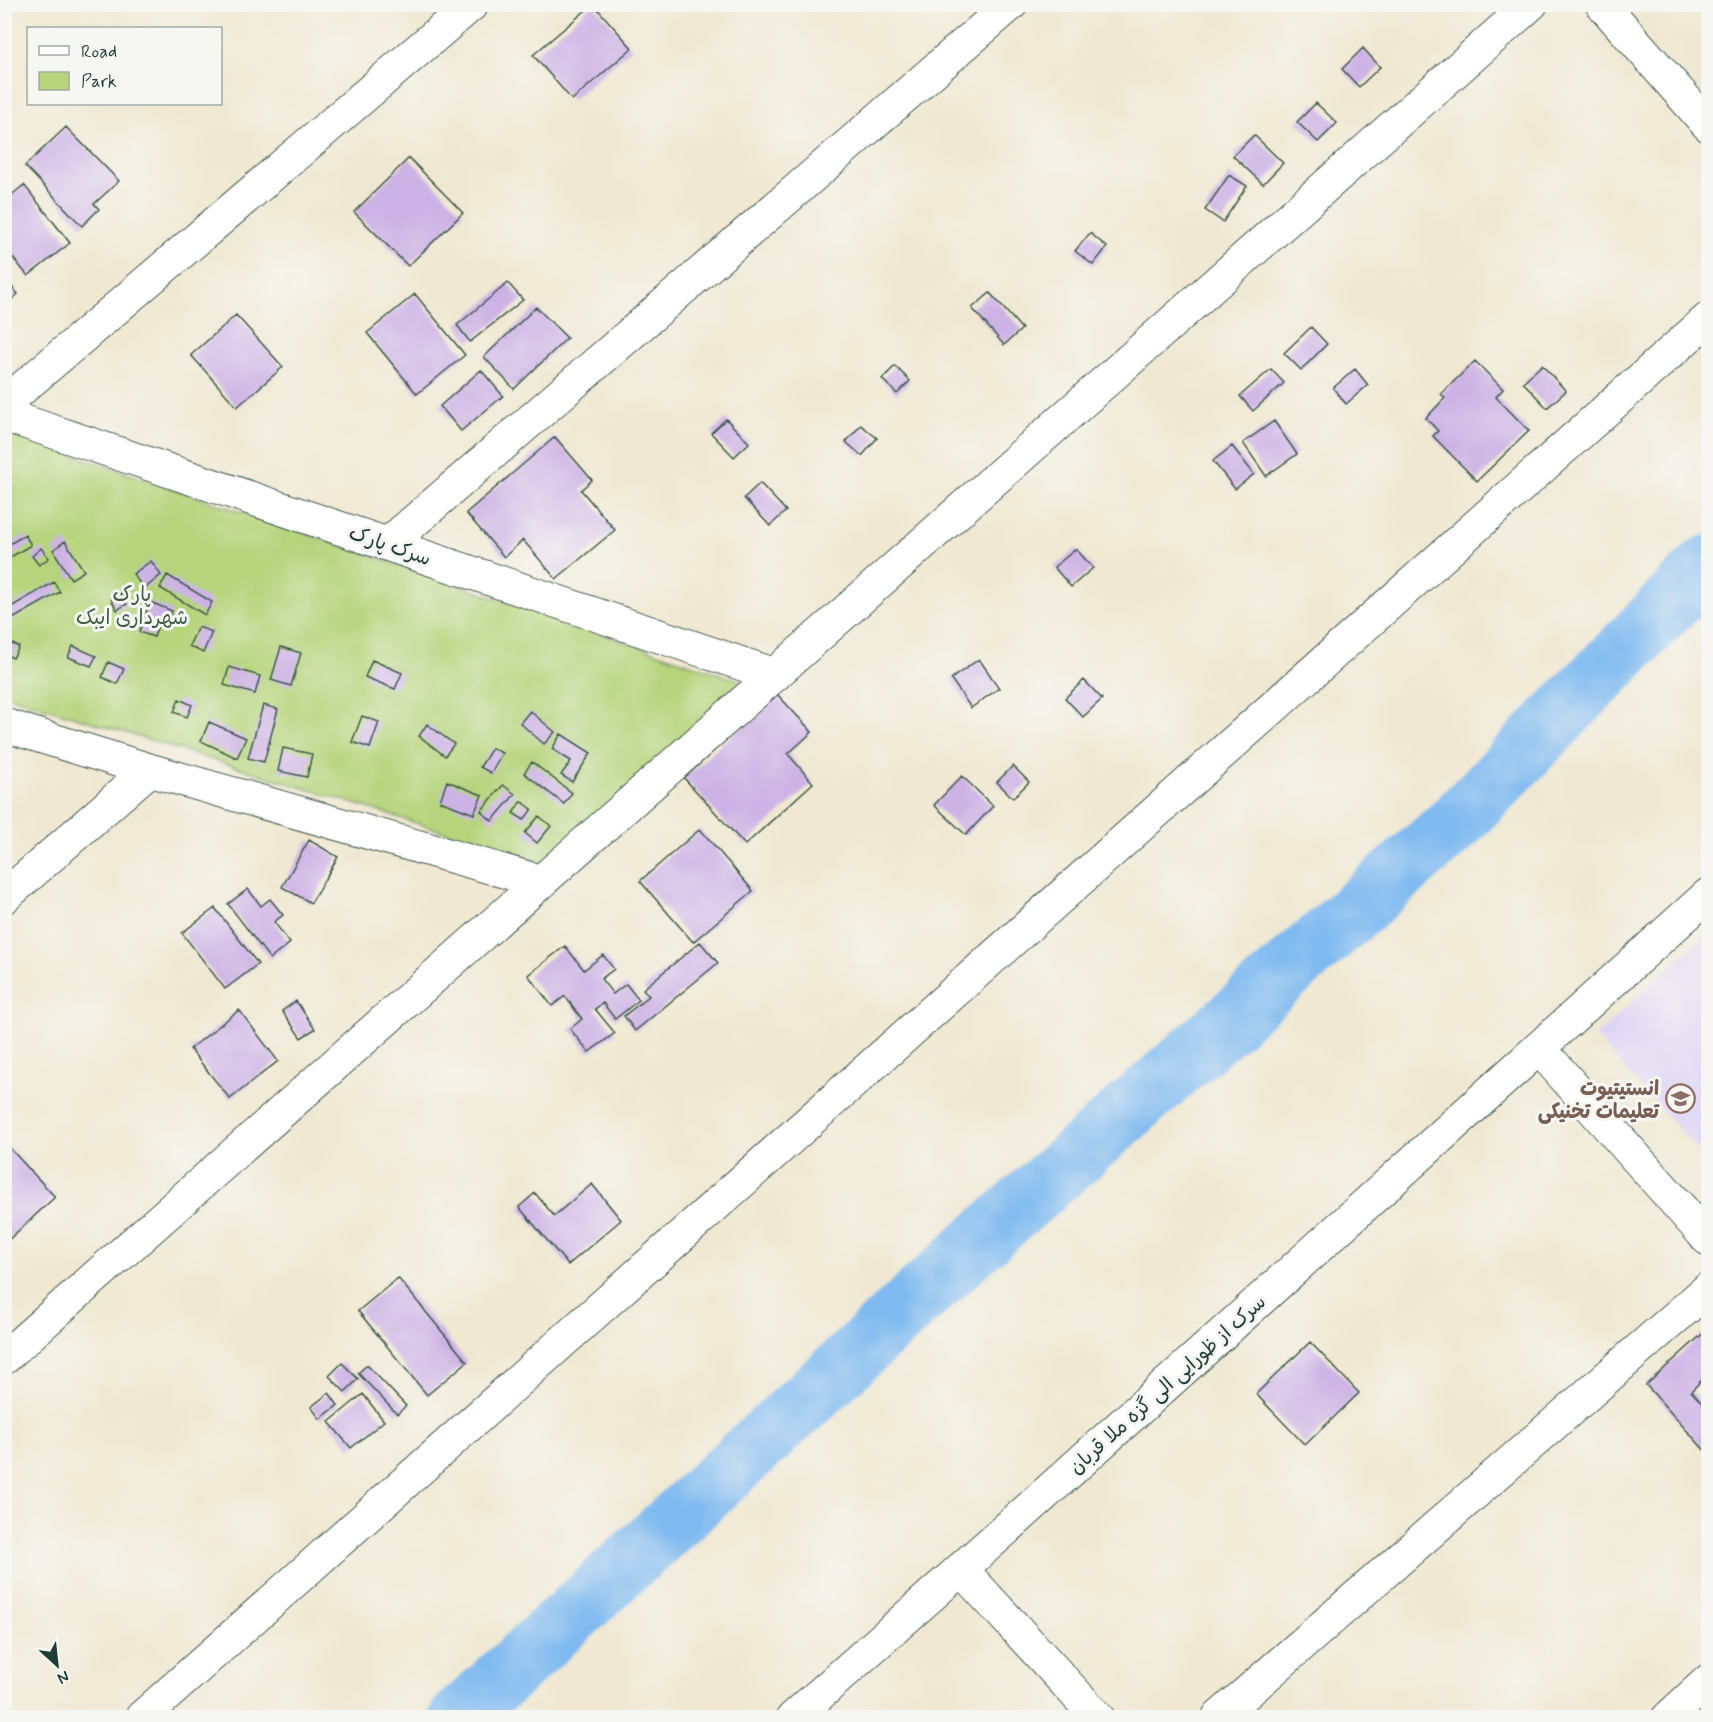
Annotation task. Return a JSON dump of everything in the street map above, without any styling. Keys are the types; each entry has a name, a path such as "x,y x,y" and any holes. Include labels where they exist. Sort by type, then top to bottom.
{"street":[{"path":"4,404 472,4"},
{"path":"388,544 1011,4"},
{"path":"4,1358 1532,4"},
{"path":"1602,4 1708,125"},
{"path":"141,1718 1708,319"},
{"name":"سرک پارک","path":"4,415 775,675"},
{"path":"4,724 149,770 542,882"},
{"path":"4,897 149,770"},
{"name":"سرک از ظورایی الی گزه ملا قربان","path":"793,1718 1708,895"},
{"path":"1539,1048 1708,1239"},
{"path":"1218,1718 1708,1289"},
{"path":"961,1569 1098,1718"},
{"path":"1668,1718 1708,1681"}],"shaded area":[{"name":"انستیتیوت تعلیمات تخنیکی","path":"1708,933 1708,1161 1595,1036"}],"green space":[{"name":"پارک شهرداری ایبک","path":"5,432 741,681 548,864 5,695"}],"building":[{"path":"592,5 632,48 572,100 533,55"},
{"path":"1363,48 1380,67 1359,87 1342,69"},
{"path":"1316,103 1337,123 1318,142 1297,122"},
{"path":"66,127 119,181 94,204 99,209 82,226 25,166"},
{"path":"1254,135 1283,163 1263,184 1233,156"},
{"path":"409,158 463,213 408,266 354,212"},
{"path":"1229,175 1247,186 1223,222 1205,210"},
{"path":"24,185 70,243 28,276 4,247 4,201"},
{"path":"1090,233 1107,247 1093,265 1075,251"},
{"path":"4,278 18,294 4,306"},
{"path":"508,283 523,300 470,342 457,325"},
{"path":"990,293 1022,329 1004,345 972,308"},
{"path":"415,294 465,355 417,394 367,333"},
{"path":"536,307 567,338 514,389 484,357"},
{"path":"236,315 283,367 237,407 191,355"},
{"path":"1311,327 1327,344 1301,370 1284,353"},
{"path":"1475,361 1503,389 1496,397 1529,431 1477,481 1433,436 1438,431 1426,418 1445,398 1441,394"},
{"path":"1542,365 1566,391 1547,408 1523,382"},
{"path":"895,366 910,381 897,394 882,379"},
{"path":"1271,369 1284,383 1253,411 1240,396"},
{"path":"1355,369 1368,385 1346,404 1333,388"},
{"path":"481,370 503,396 461,431 440,406"},
{"path":"726,419 749,443 734,457 711,433"},
{"path":"1274,421 1297,454 1266,476 1243,443"},
{"path":"861,425 877,438 862,456 846,442"},
{"path":"555,437 592,480 581,490 615,530 556,579 523,540 504,557 466,513"},
{"path":"1232,446 1254,474 1235,489 1213,461"},
{"path":"760,483 786,511 770,526 744,498"},
{"path":"25,535 31,545 4,561 4,547"},
{"path":"65,541 84,571 71,579 53,550"},
{"path":"41,548 49,558 39,565 32,556"},
{"path":"1076,549 1093,568 1071,587 1054,567"},
{"path":"151,561 161,575 144,589 133,574"},
{"path":"167,575 212,602 205,615 160,588"},
{"path":"54,582 60,592 9,621 4,611"},
{"path":"121,593 127,604 117,610 111,599"},
{"path":"150,602 172,611 167,624 159,622 154,637 139,632"},
{"path":"198,627 212,632 203,653 189,646"},
{"path":"4,640 19,647 13,658 4,654"},
{"path":"73,646 96,656 91,666 68,657"},
{"path":"281,647 301,653 291,686 271,680"},
{"path":"979,659 999,688 971,708 951,679"},
{"path":"372,660 402,673 395,689 365,677"},
{"path":"108,662 124,669 117,684 102,677"},
{"path":"229,667 260,676 255,694 224,685"},
{"path":"1084,680 1102,699 1083,717 1065,698"},
{"path":"777,694 812,732 788,754 813,783 745,845 684,778"},
{"path":"179,699 192,705 187,717 174,712"},
{"path":"263,705 278,709 264,762 248,758"},
{"path":"530,711 555,732 544,744 520,723"},
{"path":"362,716 379,722 370,748 352,742"},
{"path":"209,722 246,738 237,758 201,741"},
{"path":"427,724 454,744 445,756 419,736"},
{"path":"561,734 591,753 572,782 561,775 571,761 552,749"},
{"path":"283,748 312,754 307,777 278,771"},
{"path":"492,748 502,753 491,773 480,767"},
{"path":"532,762 572,793 564,804 524,773"},
{"path":"1013,766 1029,782 1013,798 997,782"},
{"path":"962,776 993,806 966,835 934,805"},
{"path":"447,781 482,795 474,814 440,801"},
{"path":"503,785 515,794 492,821 481,811"},
{"path":"521,801 532,809 524,820 513,813"},
{"path":"539,816 551,826 537,843 525,833"},
{"path":"700,829 753,891 693,942 640,881"},
{"path":"309,840 338,857 311,903 282,887"},
{"path":"248,889 261,906 270,899 283,915 274,922 290,943 270,959 228,904"},
{"path":"215,908 258,964 225,989 182,933"},
{"path":"700,942 718,963 635,1031 624,1016 649,996 643,989"},
{"path":"565,946 584,970 603,955 614,969 601,979 613,994 626,984 639,1000 615,1019 603,1003 595,1009 615,1033 589,1052 570,1029 582,1019 565,996 552,1006 528,975"},
{"path":"296,1001 315,1029 301,1038 282,1011"},
{"path":"239,1010 278,1061 230,1099 190,1049"},
{"path":"4,1142 55,1197 4,1244"},
{"path":"592,1184 621,1220 568,1265 519,1207 535,1193 554,1216"},
{"path":"398,1278 467,1362 427,1395 358,1311"},
{"path":"1708,1329 1708,1374 1691,1391 1708,1410 1708,1454 1646,1385"},
{"path":"1310,1342 1359,1393 1305,1445 1256,1394"},
{"path":"342,1363 358,1379 345,1392 329,1376"},
{"path":"367,1365 406,1406 397,1414 358,1373"},
{"path":"329,1393 338,1405 320,1419 311,1407"},
{"path":"363,1394 384,1421 351,1448 329,1422"}],"waterway":[{"path":"459,1718 967,1253 1452,826 1708,565"}],"place":[{"name":"انستیتیوت تعلیمات تخنیکی","path":"1680,1099"}]}
